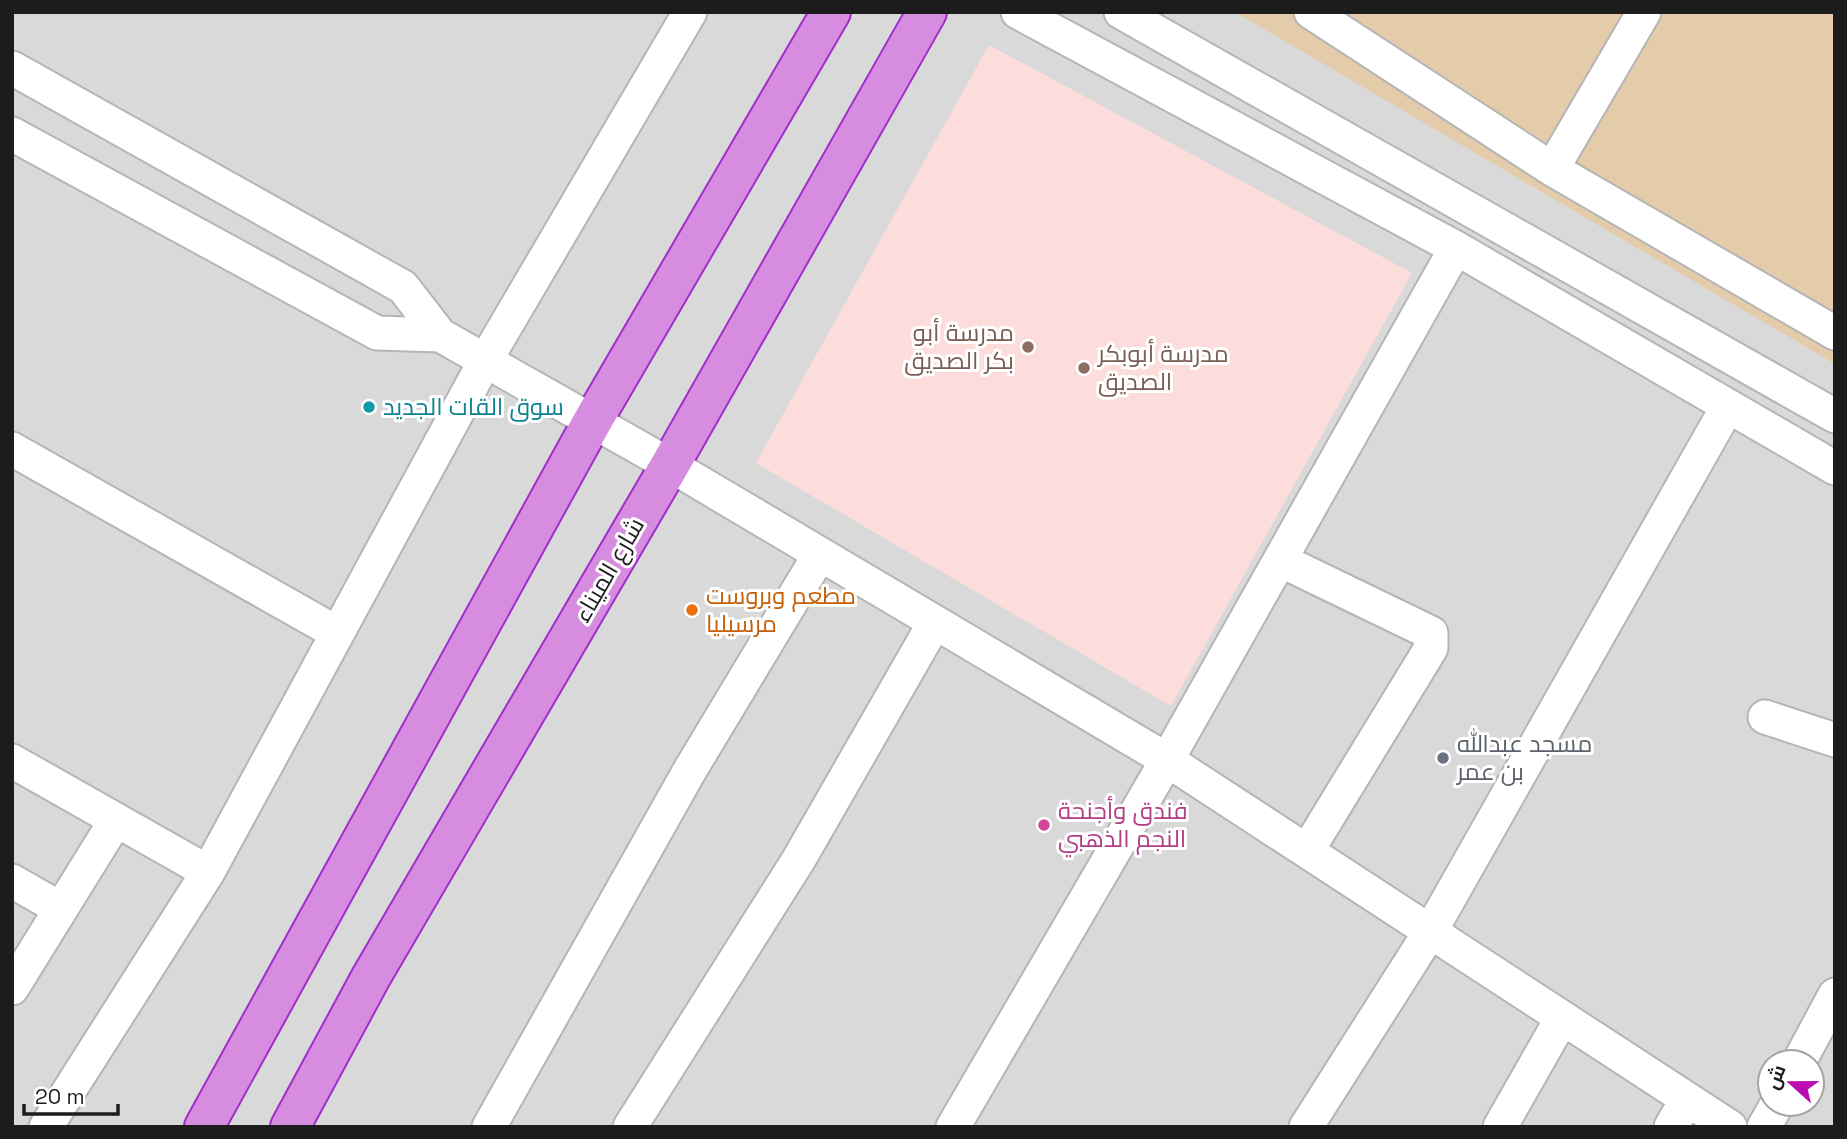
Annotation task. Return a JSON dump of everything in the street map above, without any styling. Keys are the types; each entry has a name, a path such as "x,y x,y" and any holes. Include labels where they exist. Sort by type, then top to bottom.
{"highway":[{"path":"204,1127 592,422 831,12"},
{"name":"شارع الميناء","path":"290,1127 371,977 670,465 927,12"}],"street":[{"path":"46,1127 208,872 485,361 690,12"},
{"path":"1018,12 1456,248 1835,468"},
{"path":"1121,12 1835,416"},
{"path":"1311,12 1552,169 1835,333"},
{"path":"1552,169 1644,12"},
{"path":"12,68 403,287 440,335 670,465 1167,760 1562,1018 1679,1113 1730,1127"},
{"path":"12,134 377,333 440,335"},
{"path":"953,1127 1167,760 1456,248"},
{"path":"1306,1127 1430,932 1728,406"},
{"path":"12,449 337,633"},
{"path":"489,1127 690,771 820,554"},
{"path":"1280,560 1431,633 1431,648 1307,851"},
{"path":"630,1127 799,859 934,622"},
{"path":"1765,717 1835,740"},
{"path":"12,761 208,872"},
{"path":"12,988 116,820"},
{"path":"12,881 61,909"},
{"path":"1807,1048 1835,995"},
{"path":"1500,1127 1562,1018"}],"shaded area":[{"path":"12,12 1835,12 1835,1127 12,1127"},
{"path":"1235,12 1835,12 1835,364"},
{"name":"مدرسة أبوبكر الصديق","path":"989,45 1412,273 1171,706 756,463"}],"place":[{"name":"مدرسة أبو بكر الصديق","path":"1028,347"},
{"name":"مدرسة أبوبكر الصديق","path":"1084,368"},
{"name":"سوق القات الجديد","path":"369,407"},
{"name":"مطعم وبروست مرسيليا","path":"692,610"},
{"name":"مسجد عبدالله بن عمر","path":"1443,758"},
{"name":"فندق وأجنحة النجم الذهبي","path":"1044,825"}]}
